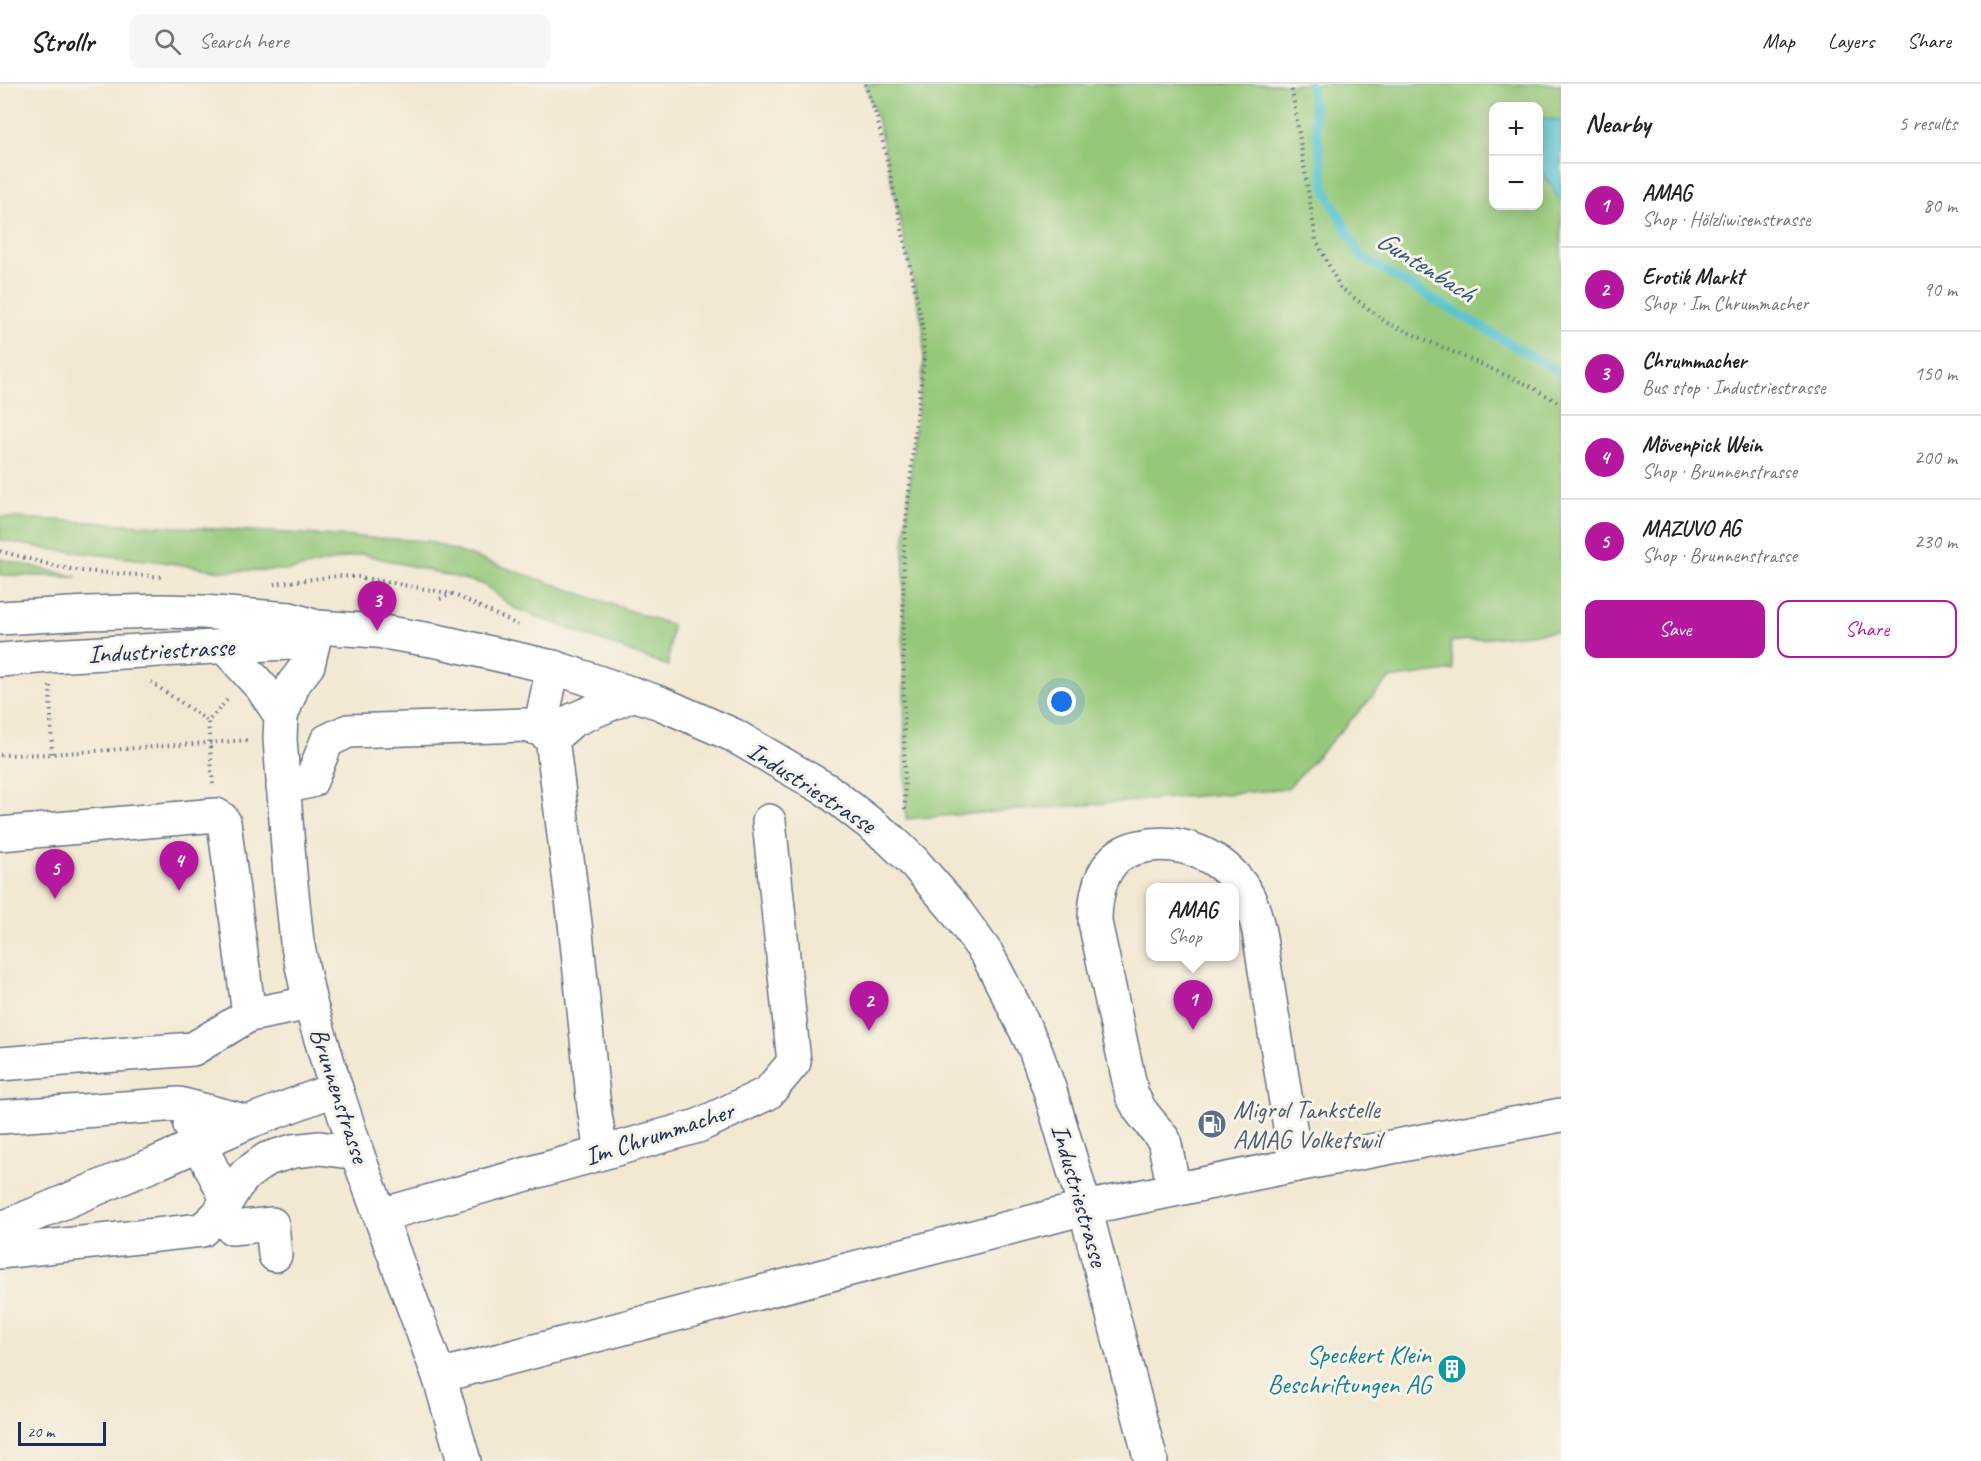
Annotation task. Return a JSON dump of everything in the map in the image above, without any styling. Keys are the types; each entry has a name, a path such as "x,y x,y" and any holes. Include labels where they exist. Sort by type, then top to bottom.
{"street":[{"name":"Industriestrasse","path":"0,618 88,613 203,612 290,619 317,627 377,631 417,637 553,667 660,703 733,735 827,790 890,839 914,862 953,907 987,954 1035,1049 1085,1208 1151,1461"},
{"name":"Industriestrasse","path":"0,660 288,643 317,627"},
{"name":"Brunnenstrasse","path":"317,627 308,665 294,683 281,727 283,787 297,942 310,1003 336,1089 357,1153 439,1376 464,1461"},
{"path":"224,646 262,688 281,727"},
{"path":"553,667 546,733 575,923 601,1153"},
{"path":"283,787 311,781 327,741 348,731 525,725 546,733 634,694"},
{"path":"0,834 216,815 221,818 224,822 249,1015"},
{"name":"Im Chrummacher","path":"381,1215 698,1126 768,1093 794,1062 769,821"},
{"path":"1174,1189 1164,1140 1140,1110 1132,1095 1095,922 1095,899 1102,878 1113,860 1130,850 1150,845 1173,845 1198,851 1220,863 1234,876 1247,894 1254,911 1258,932 1296,1165"},
{"path":"0,1064 193,1049 249,1015 310,1003"},
{"path":"0,1229 248,1122 336,1089"},
{"path":"0,1117 179,1104 248,1122"},
{"path":"179,1104 200,1144 222,1207 232,1228 272,1224 275,1255"},
{"path":"439,1376 1085,1208 1561,1115"},
{"path":"0,1252 202,1230 246,1174 267,1160 292,1151 320,1148 357,1153"}],"path":[{"path":"865,84 882,139 919,299 923,327 924,361 904,546 906,819 890,839"},
{"path":"1291,84 1316,240 1340,287 1387,323 1528,385 1561,404"},
{"path":"0,551 55,566 172,578"},
{"path":"264,584 338,576 360,577 453,594 440,599"},
{"path":"360,577 376,588"},
{"path":"49,656 52,754"},
{"path":"150,682 208,721"},
{"path":"0,755 52,754 210,742 281,727"},
{"path":"210,742 216,815"}],"green space":[{"path":"865,84 1561,84 1561,631 1450,642 1454,670 1389,679 1287,789 906,819 904,546 924,361 923,327 877,118"},
{"path":"0,517 428,541 672,625 668,666 514,608 483,584 362,554 292,570 221,571 47,549 0,540"},
{"path":"0,559 5,560 77,577 0,575"}],"water":[{"path":"1543,118 1561,121 1561,204 1543,175"}],"waterway":[{"name":"Guntenbach","path":"1310,84 1325,189 1361,257 1561,373"}],"place":[{"name":"Chrummacher","path":"377,631"},
{"name":"Mövenpick Wein","path":"179,891"},
{"name":"MAZUVO AG","path":"55,899"},
{"name":"AMAG","path":"1193,1030"},
{"name":"Erotik Markt","path":"869,1031"},
{"name":"Migrol Tankstelle AMAG Volketswil","path":"1212,1124"},
{"name":"Speckert Klein Beschriftungen AG","path":"1452,1369"}]}
